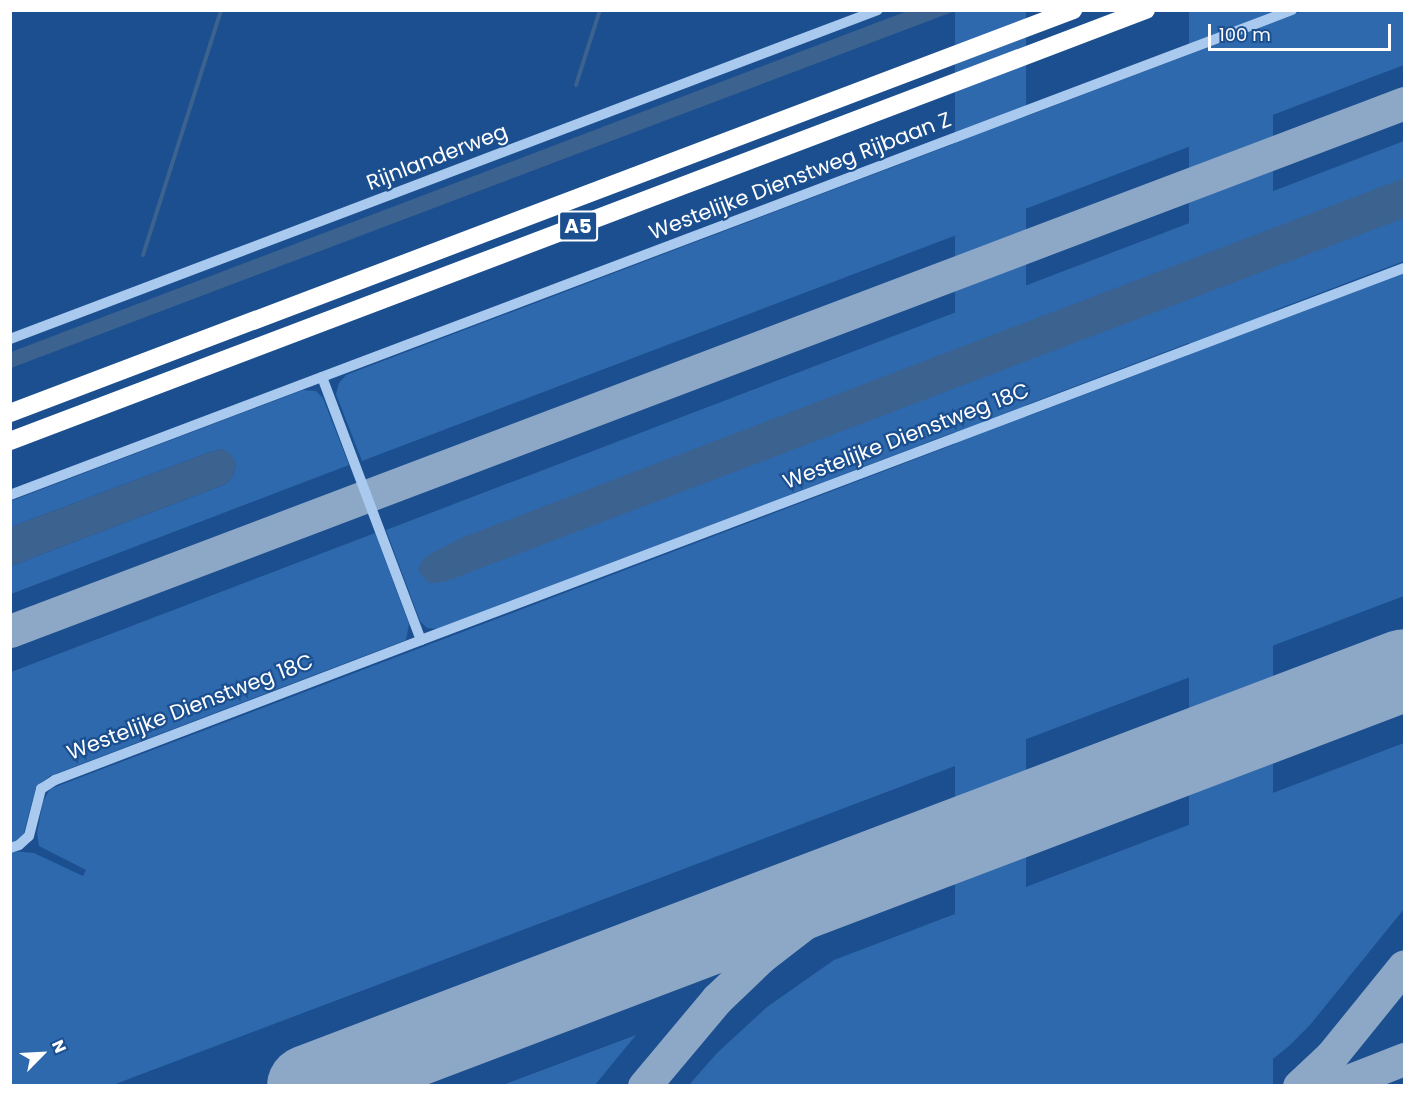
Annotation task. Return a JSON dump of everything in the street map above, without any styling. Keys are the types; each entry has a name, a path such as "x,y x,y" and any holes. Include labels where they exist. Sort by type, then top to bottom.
{"highway":[{"name":"A5","path":"10,413 1072,10"},
{"name":"A5","path":"10,441 1146,10"}],"street":[{"name":"Rijnlanderweg","path":"10,339 878,10"},
{"name":"Westelijke Dienstweg Rijbaan Z","path":"10,495 1292,10"},
{"name":"Westelijke Dienstweg 18C","path":"10,848 19,845 29,836 38,798 48,784 421,640 1404,268"},
{"path":"322,377 421,640"}],"shaded area":[{"path":"910,10 955,11 11,368 11,352"},
{"path":"955,11 1026,11 1026,1020 955,1020"},
{"path":"1189,11 1273,11 1273,1086 1189,1086"},
{"path":"1303,11 1404,11 1404,65 362,461 336,394 339,383 346,375"},
{"path":"1404,141 1404,261 438,629 427,628 420,621 386,530"},
{"path":"1404,178 1404,218 444,582 429,583 418,571 421,562 427,556 461,538"},
{"path":"1404,273 1404,596 113,1085 11,1086 11,851 34,853 83,876 86,870 39,846 37,833 43,802 50,789"},
{"path":"303,390 316,391 323,398 349,465 11,594 11,566 226,484 233,476 236,463 222,449 207,453 11,527 11,501"},
{"path":"222,449 231,454 236,463 233,476 226,484 11,566 11,527"},
{"path":"375,533 409,624 406,640 50,776 36,787 23,836 11,844 11,672"},
{"path":"1404,743 1404,909 1310,1025 1269,1062 1230,1085 689,1085 717,1053 767,1007 834,960"},
{"path":"636,1035 595,1085 503,1085"}],"waterway":[{"path":"143,255 221,10"},
{"path":"576,85 600,10"}],"taxiway":[{"path":"10,631 1404,103"},
{"path":"644,1086 717,999 761,957 805,923 860,888 929,850"},
{"path":"1299,1086 1332,1055 1404,966"},
{"path":"1335,1086 1404,1059"}],"runway":[{"path":"308,1086 1404,670"}]}
